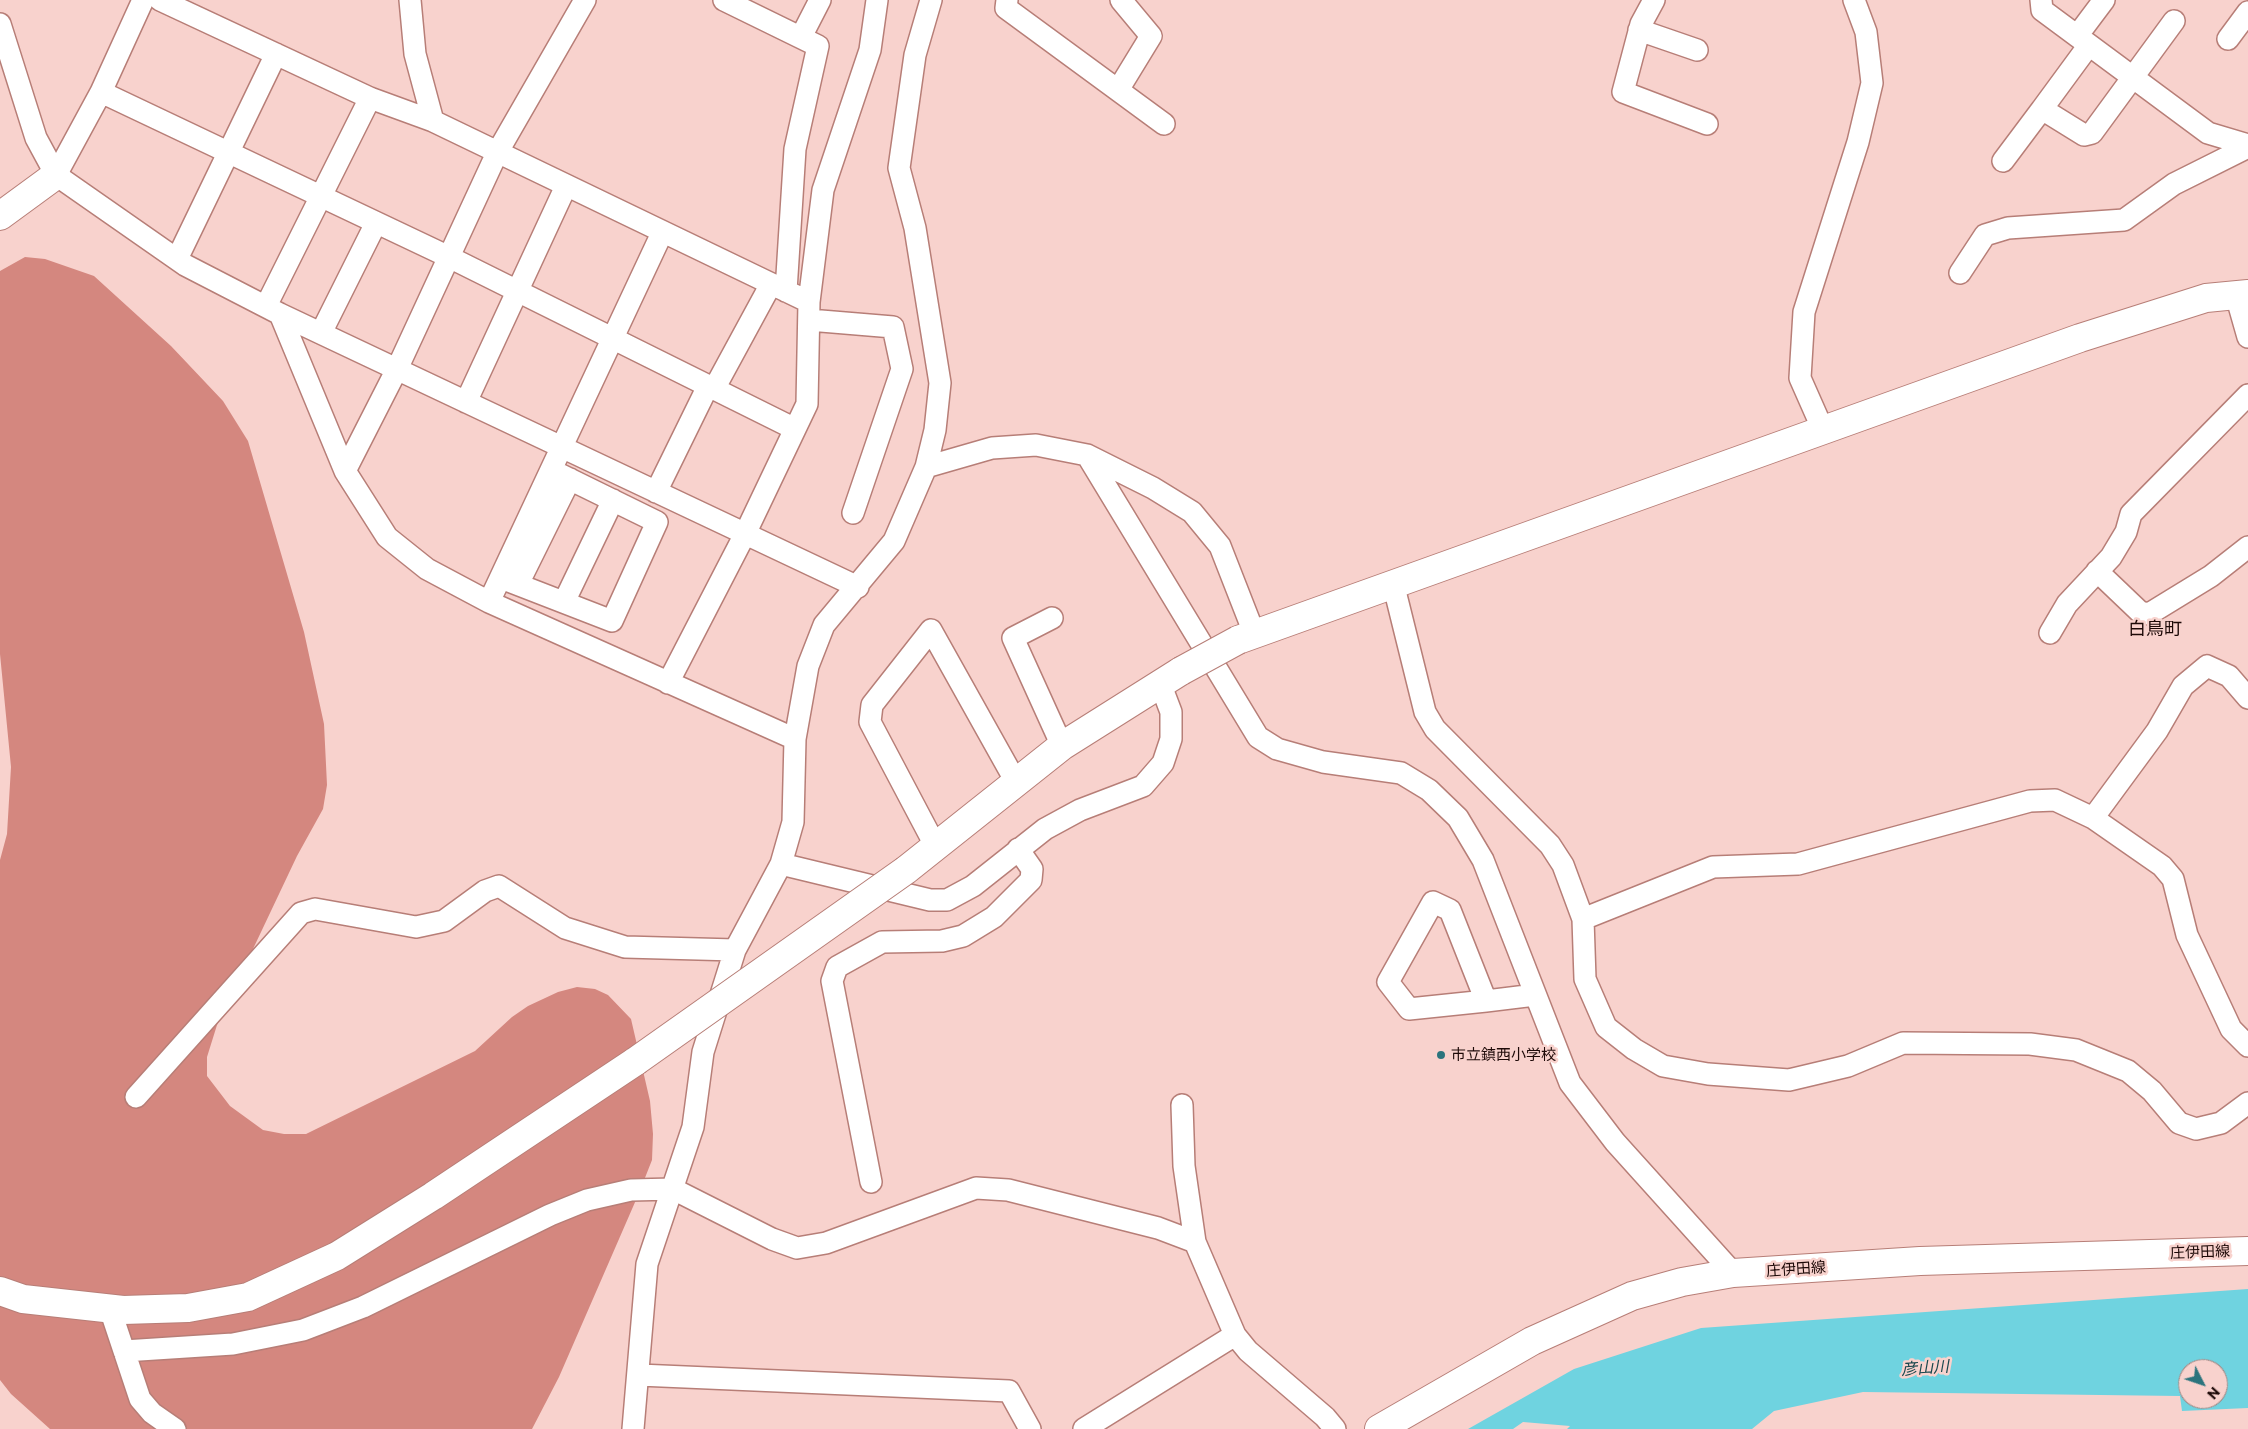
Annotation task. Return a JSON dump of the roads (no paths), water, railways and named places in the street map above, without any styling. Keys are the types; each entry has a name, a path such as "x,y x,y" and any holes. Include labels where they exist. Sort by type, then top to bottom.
{"street":[{"path":"0,216 56,175 101,92 143,0"},
{"path":"160,0 370,98 433,121 778,288 809,311 893,327 902,369 853,513"},
{"path":"410,0 415,54 433,121"},
{"path":"345,471 397,369 497,153 585,0"},
{"path":"656,492 711,388 778,288 795,149 818,46 801,37 759,8 724,0"},
{"path":"801,37 820,0"},
{"path":"668,683 745,534 807,404 809,311 823,190 870,50 877,0"},
{"path":"634,1429 647,1264 693,1127 703,1052 735,950 781,864 793,822 795,739 808,666 824,625 858,587 894,541 926,468 935,430 940,383 915,228 899,168 915,55 931,0"},
{"path":"1007,0 1006,8 1164,124"},
{"path":"1118,90 1151,36 1120,0"},
{"path":"1654,0 1639,30 1624,92 1707,124"},
{"path":"1823,430 1800,378 1804,312 1858,142 1872,83 1866,32 1854,0"},
{"path":"2041,0 2042,10 2208,133 2248,146"},
{"path":"2002,161 2042,110 2104,0"},
{"path":"2228,39 2248,12"},
{"path":"2042,110 2084,135 2092,133 2174,21"},
{"path":"0,24 36,138 56,175 177,259 273,310 858,587"},
{"path":"1639,30 1697,50"},
{"path":"177,259 276,54"},
{"path":"101,92 227,154 449,257 795,429"},
{"path":"370,98 322,198 273,310 345,471 387,537 428,569 489,602 795,739"},
{"path":"1960,273 1985,236 2008,228 2124,220 2174,184 2248,146"},
{"path":"466,402 566,186"},
{"path":"321,333 376,223"},
{"path":"489,602 510,581 560,475 561,448 662,233"},
{"path":"0,1291 23,1298 110,1309 188,1308 248,1297 337,1256 433,1196 636,1061 906,870 1062,746 1171,677 1246,636 2080,338 2206,298 2242,294 2248,337"},
{"path":"2050,633 2067,604 2111,557 2126,532 2131,514 2248,396"},
{"path":"926,468 992,448 1036,445 1087,455 1153,488 1192,512 1220,546 1246,636"},
{"path":"1087,455 1258,737 1277,749 1323,762 1401,773 1429,790 1458,818 1483,860 1570,1083 1616,1142 1733,1273"},
{"path":"510,581 612,621 657,522 560,475"},
{"path":"564,602 613,500"},
{"path":"2097,571 2140,612 2149,614 2211,576 2248,547"},
{"path":"1393,583 1425,712 1435,729 1550,845 1563,865 1583,919 1585,979 1606,1027 1634,1050 1663,1066 1708,1074 1789,1080 1848,1066 1903,1042 2030,1044 2076,1050 2128,1071 2152,1091 2179,1122 2196,1129 2221,1123 2248,1103"},
{"path":"1052,618 1013,638 1062,746"},
{"path":"936,847 870,722 872,705 931,630 1016,782"},
{"path":"2093,818 2157,731 2183,686 2206,666 2229,676 2248,698"},
{"path":"781,864 930,900 947,900 973,886 1045,829 1080,810 1143,786 1163,763 1171,739 1171,677"},
{"path":"1583,919 1713,867 1798,864 2030,800 2055,800 2093,818 2162,866 2173,879 2187,935 2231,1029 2248,1046"},
{"path":"871,1182 832,982 837,967 882,942 942,941 963,936 994,917 1031,880 1032,869 1018,849"},
{"path":"136,1097 301,914 315,909 416,928 444,921 485,891 499,886 565,928 625,948 735,950"},
{"path":"1486,1000 1450,910 1433,902 1388,982 1409,1009 1535,995"},
{"path":"1182,1105 1184,1166 1195,1242 1235,1335 1248,1351 1325,1417 1335,1429"},
{"path":"124,1350 233,1344 303,1330 364,1307 550,1214 587,1200 631,1190 673,1189 772,1239 797,1248 826,1243 976,1188 1008,1190 1158,1228 1195,1242"},
{"name":"庄伊田線","path":"1379,1429 1532,1341 1632,1296 1682,1282 1733,1273 1920,1261 2248,1251"},
{"path":"110,1309 140,1399 152,1413 175,1429"},
{"path":"1084,1429 1235,1335"},
{"path":"639,1376 1009,1391 1030,1429"}],"water":[{"name":"彦山川","path":"2248,1289 2248,1408 2228,1409 2228,1359 2178,1359 2178,1396 1863,1392 1774,1411 1752,1429 1567,1429 1570,1426 1523,1422 1513,1429 1468,1429 1574,1369 1701,1328"},
{"path":"2182,1409 2226,1409 2182,1411"}],"place":[{"name":"市立鎮西小学校","path":"1441,1055"}],"district":[{"name":"白鳥町","path":"2155,629"}]}
